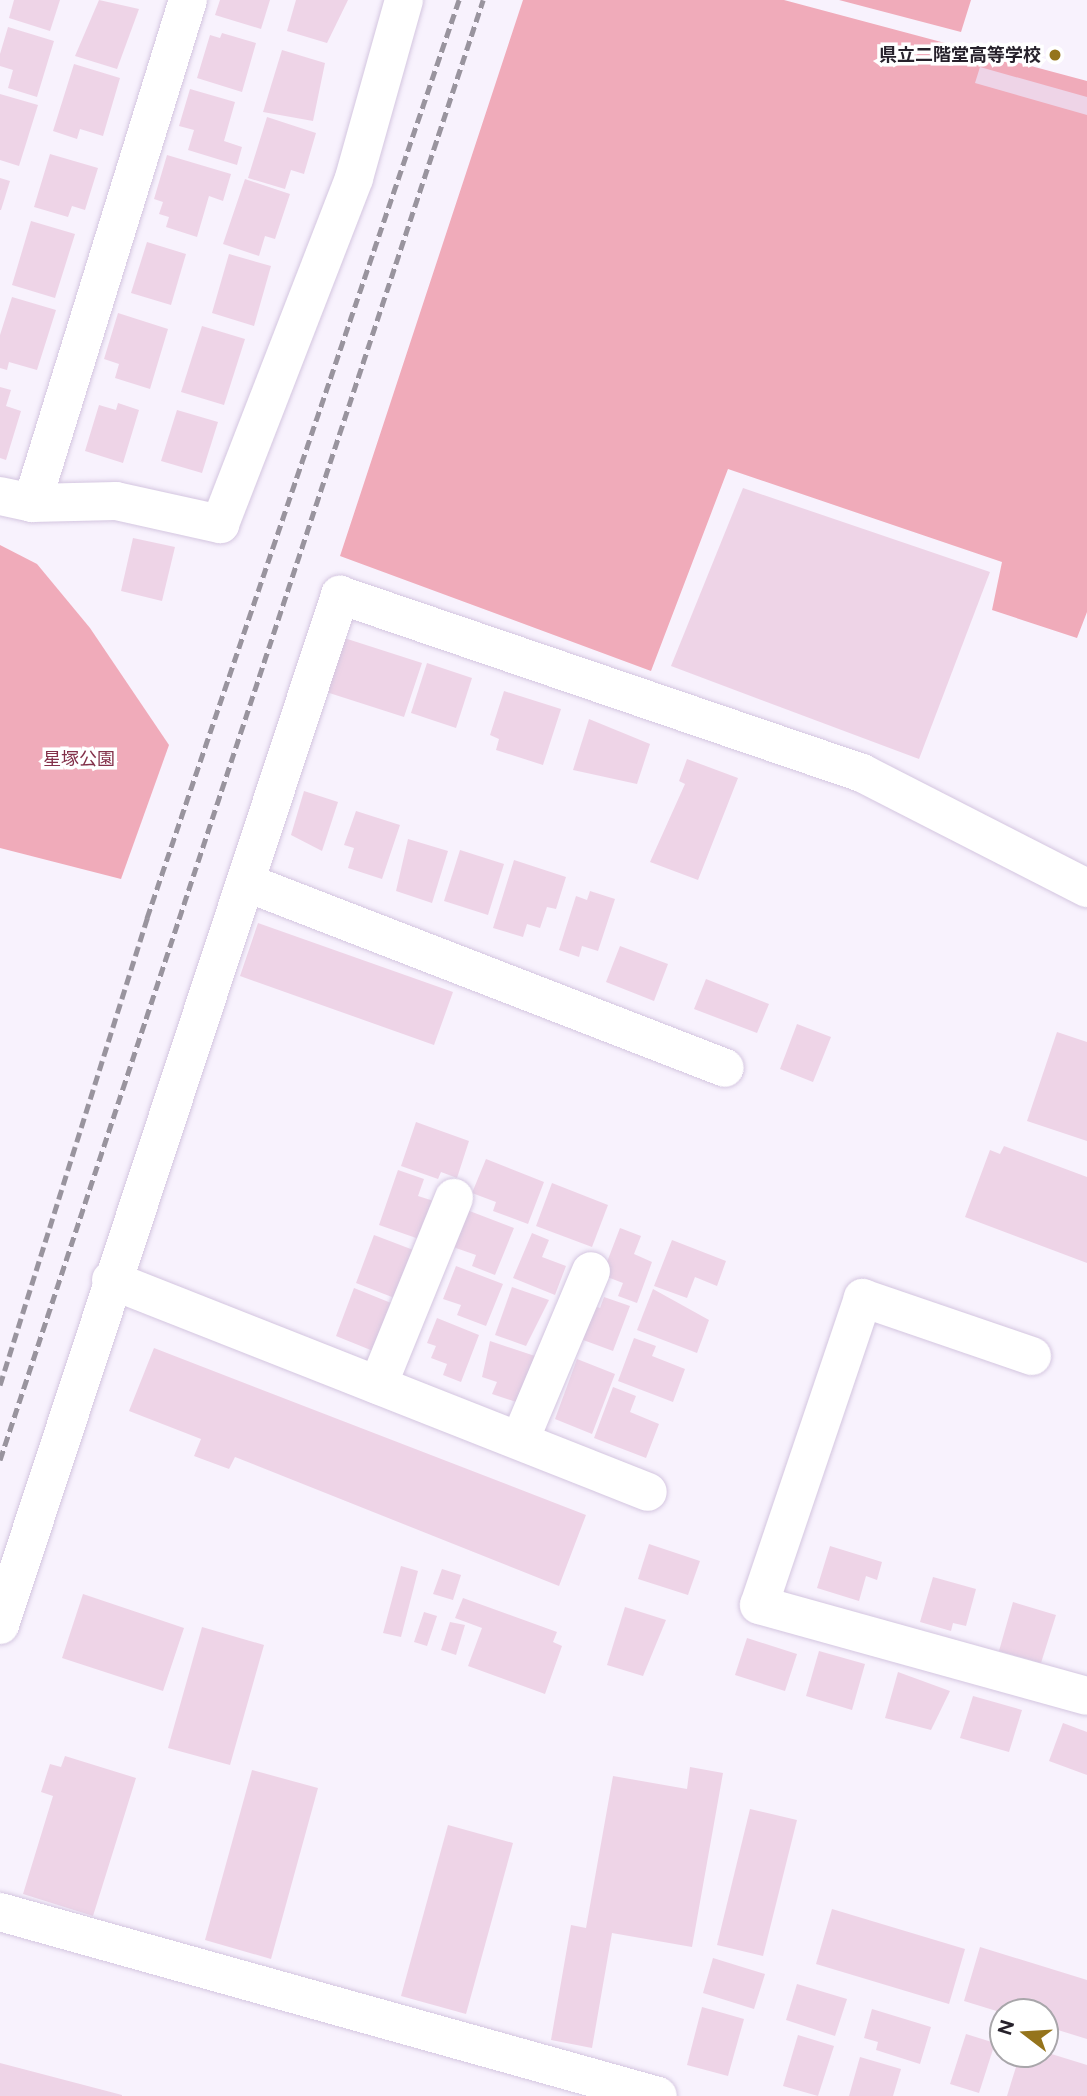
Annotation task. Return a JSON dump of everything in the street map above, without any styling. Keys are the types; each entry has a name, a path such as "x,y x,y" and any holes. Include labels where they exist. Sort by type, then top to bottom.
{"street":[{"path":"188,0 16,499 116,501 220,524 354,178 404,0"},
{"path":"0,1625 223,942 250,884 340,595 862,773 1087,888"},
{"path":"250,884 725,1068"},
{"path":"378,1385 454,1198"},
{"path":"520,1440 590,1271"},
{"path":"111,1280 648,1492"},
{"path":"1032,1356 863,1298 759,1605 1087,1696"},
{"path":"0,1912 658,2096"}],"green space":[{"path":"523,0 784,0 1087,81 1087,612 1077,638 992,610 1002,562 728,469 651,671 340,556"},
{"path":"839,0 971,0 961,32"},
{"name":"星塚公園","path":"0,545 37,564 90,628 169,745 121,879 0,848"}],"building":[{"path":"14,0 60,0 50,31 9,18"},
{"path":"99,0 139,9 117,69 75,56"},
{"path":"220,0 270,0 261,29 215,15"},
{"path":"296,0 348,0 327,43 287,31"},
{"path":"8,27 54,41 37,97 8,88 13,70 0,66 0,54"},
{"path":"222,33 256,43 242,92 197,78 210,35 220,38"},
{"path":"282,50 325,63 313,121 263,112"},
{"path":"74,64 120,78 103,136 80,129 77,139 53,131"},
{"path":"980,67 1087,97 1087,115 975,83"},
{"path":"190,89 235,102 224,141 242,147 237,165 188,150 194,130 179,126"},
{"path":"0,94 38,105 19,166 0,160"},
{"path":"267,117 316,133 304,174 291,170 285,189 248,178"},
{"path":"50,154 98,168 85,210 72,206 68,217 34,207"},
{"path":"167,155 231,174 223,201 209,196 197,237 166,227 169,217 159,214 163,202 154,199"},
{"path":"0,178 10,181 1,210 0,210"},
{"path":"245,179 290,194 275,239 265,236 259,256 223,244"},
{"path":"31,221 75,234 55,298 12,285"},
{"path":"147,242 186,254 171,305 131,293"},
{"path":"229,254 271,266 254,326 212,313"},
{"path":"12,297 56,310 37,370 9,362 7,370 0,368 0,335"},
{"path":"118,313 168,329 150,389 115,378 119,364 104,359"},
{"path":"202,326 245,339 224,405 181,392"},
{"path":"0,387 11,390 6,406 21,411 6,460 0,458"},
{"path":"118,403 139,410 123,463 85,451 99,405 116,410"},
{"path":"177,410 218,422 202,473 161,461"},
{"path":"743,488 990,572 919,759 671,666"},
{"path":"133,538 175,547 162,601 121,591"},
{"path":"338,636 422,663 404,717 320,690"},
{"path":"427,663 472,678 456,728 411,713"},
{"path":"504,691 561,709 543,765 496,750 499,739 490,735"},
{"path":"589,719 650,744 637,784 573,770"},
{"path":"687,759 738,778 698,880 650,862 685,784 679,781"},
{"path":"304,791 338,802 322,851 291,835"},
{"path":"356,811 400,825 382,879 348,868 354,848 344,845"},
{"path":"408,839 448,851 432,903 396,891"},
{"path":"460,850 504,864 488,915 444,901"},
{"path":"514,860 566,877 556,909 547,907 540,928 527,924 523,937 493,928"},
{"path":"590,891 615,899 598,951 582,946 579,957 559,950 576,896 587,900"},
{"path":"258,923 453,992 434,1045 240,976"},
{"path":"620,946 668,964 654,1001 606,982"},
{"path":"706,979 769,1004 757,1033 694,1009"},
{"path":"797,1024 831,1037 813,1082 780,1069"},
{"path":"1057,1032 1087,1042 1087,1141 1027,1121"},
{"path":"416,1122 469,1141 457,1178 441,1172 438,1179 401,1166"},
{"path":"1004,1146 1087,1177 1087,1263 965,1217 990,1150 1000,1154"},
{"path":"486,1159 544,1182 528,1224 493,1211 496,1202 472,1193"},
{"path":"398,1170 424,1179 418,1196 443,1204 419,1239 379,1225"},
{"path":"552,1183 608,1205 592,1247 536,1226"},
{"path":"467,1210 514,1228 495,1275 472,1266 476,1255 453,1247"},
{"path":"620,1228 641,1236 634,1254 652,1262 637,1303 618,1296 623,1283 602,1275"},
{"path":"532,1233 549,1240 542,1257 566,1266 555,1295 513,1278"},
{"path":"374,1235 416,1251 397,1299 356,1283"},
{"path":"672,1240 726,1261 717,1286 695,1277 687,1298 654,1286"},
{"path":"456,1266 503,1284 486,1326 457,1315 461,1305 443,1299"},
{"path":"512,1287 549,1300 526,1346 495,1335"},
{"path":"354,1288 396,1305 378,1353 336,1336"},
{"path":"653,1289 709,1320 697,1353 637,1330"},
{"path":"604,1297 630,1306 613,1351 575,1337 588,1304 600,1308"},
{"path":"437,1318 479,1335 461,1382 443,1375 447,1364 431,1358 436,1346 427,1343"},
{"path":"634,1338 656,1346 652,1356 685,1369 673,1402 618,1381"},
{"path":"490,1341 538,1357 522,1404 492,1394 497,1382 482,1377"},
{"path":"154,1348 586,1515 559,1586 235,1457 229,1469 194,1456 201,1439 129,1411"},
{"path":"577,1359 615,1374 592,1434 555,1419"},
{"path":"613,1387 636,1396 630,1412 659,1424 646,1458 594,1438"},
{"path":"649,1544 700,1561 688,1595 638,1579"},
{"path":"830,1546 882,1562 877,1580 866,1576 859,1601 817,1588"},
{"path":"401,1566 418,1571 401,1637 383,1633"},
{"path":"442,1569 461,1575 453,1600 433,1594"},
{"path":"933,1577 976,1589 966,1626 953,1623 951,1631 920,1622"},
{"path":"83,1594 184,1628 163,1691 62,1658"},
{"path":"463,1598 557,1632 553,1642 562,1646 545,1694 468,1666 482,1628 455,1618"},
{"path":"1013,1602 1056,1615 1041,1663 999,1651"},
{"path":"625,1607 666,1620 643,1676 607,1665"},
{"path":"424,1612 437,1616 427,1646 414,1642"},
{"path":"450,1622 465,1625 456,1655 441,1650"},
{"path":"202,1627 264,1645 230,1765 168,1748"},
{"path":"747,1638 797,1654 785,1691 735,1675"},
{"path":"819,1651 865,1664 852,1710 806,1696"},
{"path":"898,1672 950,1691 931,1730 885,1718"},
{"path":"973,1696 1022,1710 1009,1752 960,1738"},
{"path":"1063,1723 1087,1732 1087,1775 1049,1761"},
{"path":"65,1756 136,1778 93,1916 23,1894 53,1796 41,1792 50,1764 61,1767"},
{"path":"690,1767 723,1773 692,1947 612,1933 592,2048 551,2040 571,1925 586,1928 613,1776 687,1789"},
{"path":"252,1770 318,1788 271,1959 205,1940"},
{"path":"750,1809 797,1820 763,1956 717,1945"},
{"path":"448,1825 513,1843 466,2014 401,1996"},
{"path":"832,1909 965,1949 949,2004 816,1964"},
{"path":"980,1947 1087,1980 1087,2039 1059,2030 1059,1998 989,1998 989,2009 964,2001"},
{"path":"713,1958 765,1974 754,2009 703,1993"},
{"path":"797,1984 847,1999 835,2036 786,2020"},
{"path":"702,2007 744,2019 728,2076 687,2065"},
{"path":"872,2009 931,2027 920,2064 876,2050 878,2042 864,2038"},
{"path":"966,2034 989,2041 989,2062 979,2093 950,2084"},
{"path":"798,2035 834,2046 818,2096 783,2086"},
{"path":"1059,2056 1087,2065 1087,2096 1007,2096 1016,2068 1059,2068"},
{"path":"860,2057 901,2069 893,2096 849,2096"},
{"path":"0,2063 122,2095 122,2096 0,2096"}],"railway":[{"path":"0,1385 147,918 459,0"},
{"path":"0,1460 483,0"}],"place":[{"name":"県立二階堂高等学校","path":"1055,55"}]}
